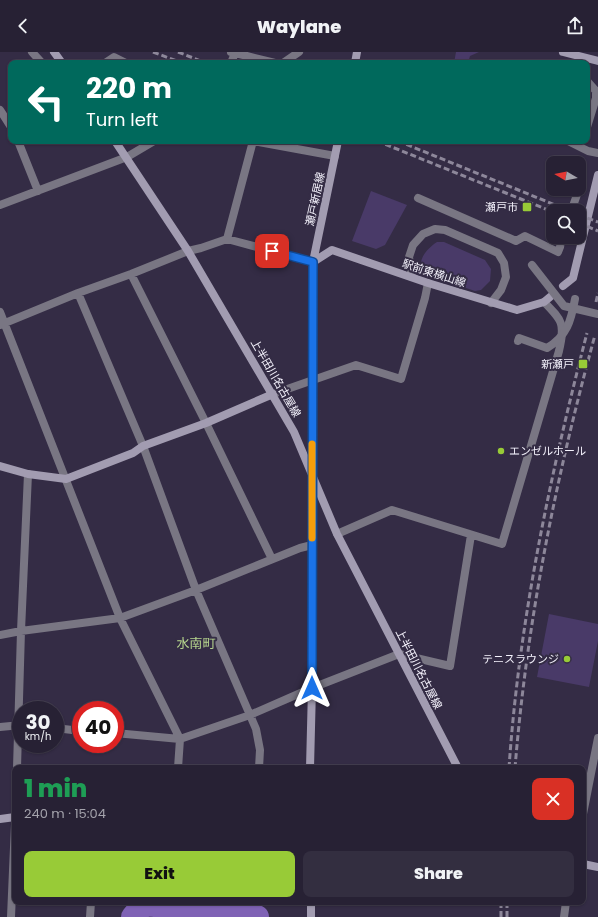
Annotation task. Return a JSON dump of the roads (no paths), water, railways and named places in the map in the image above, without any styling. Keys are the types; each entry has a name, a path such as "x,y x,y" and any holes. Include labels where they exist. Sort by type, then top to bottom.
{"street":[{"path":"32,52 39,60"},
{"path":"287,60 298,52"},
{"path":"563,52 580,60"},
{"path":"233,53 262,60"},
{"path":"110,60 114,57 120,60"},
{"path":"590,84 596,91 596,98 590,117"},
{"path":"0,110 8,122"},
{"path":"19,144 38,191"},
{"name":"上半田川名古屋線","path":"117,144 188,251 294,432 337,534 456,765"},
{"path":"0,205 127,157 149,144"},
{"path":"227,239 252,144"},
{"path":"269,144 335,156"},
{"name":"瀬戸新居線","path":"310,765 312,688 313,262 337,144"},
{"path":"574,144 588,151 598,153"},
{"path":"587,144 588,151"},
{"path":"563,286 573,278 596,192 598,175"},
{"path":"418,198 518,243 525,236 558,252 560,247"},
{"path":"412,277 409,257 413,245 423,234 435,229 446,230 498,253 504,263 506,277 501,290 491,303"},
{"path":"2,324 188,251 227,239 313,262"},
{"name":"駅前東横山線","path":"313,262 332,250 428,283 517,310 547,300 559,318 563,335 557,359 502,544 472,536"},
{"path":"532,265 564,306 598,314"},
{"path":"131,274 272,559"},
{"path":"0,466 28,474 66,479 133,453 143,446 206,423 273,394 356,365 401,380 428,283"},
{"path":"78,293 143,446 196,590 256,729 260,750 259,765"},
{"path":"519,337 547,348 556,342 567,329 575,298"},
{"path":"0,312 2,324 66,479 120,618 180,739 178,765"},
{"path":"20,701 21,631 28,474"},
{"path":"124,734 180,739 250,715 312,688 399,654 450,666 472,536 392,510 337,534"},
{"path":"0,635 120,618 312,545"},
{"path":"0,727 12,726"},
{"path":"586,799 598,738"},
{"path":"17,765 18,753"},
{"path":"0,819 12,817"},
{"path":"586,865 598,867"},
{"path":"11,917 12,894"},
{"path":"90,917 91,905"},
{"path":"311,905 311,917"},
{"path":"564,917 566,905"}],"waterway":[{"path":"133,917 143,905"},
{"path":"154,905 247,914 257,917"}],"railway":[{"path":"153,52 174,60"},
{"path":"178,52 198,60"},
{"path":"384,144 546,209"},
{"path":"405,144 553,204"},
{"path":"586,218 598,222"},
{"path":"586,226 598,231"},
{"path":"596,302 598,293"},
{"path":"509,765 520,658 528,603 549,495 573,387 587,333"},
{"path":"515,765 527,658 545,549 568,442 595,335"},
{"path":"501,905 501,917"},
{"path":"507,905 507,917"}],"place":[{"name":"瀬戸市","path":"527,207"},
{"name":"新瀬戸","path":"583,364"},
{"name":"エンゼルホール","path":"501,451"},
{"name":"テニスラウンジ","path":"567,659"}],"district":[{"name":"水南町","path":"196,643"}]}
